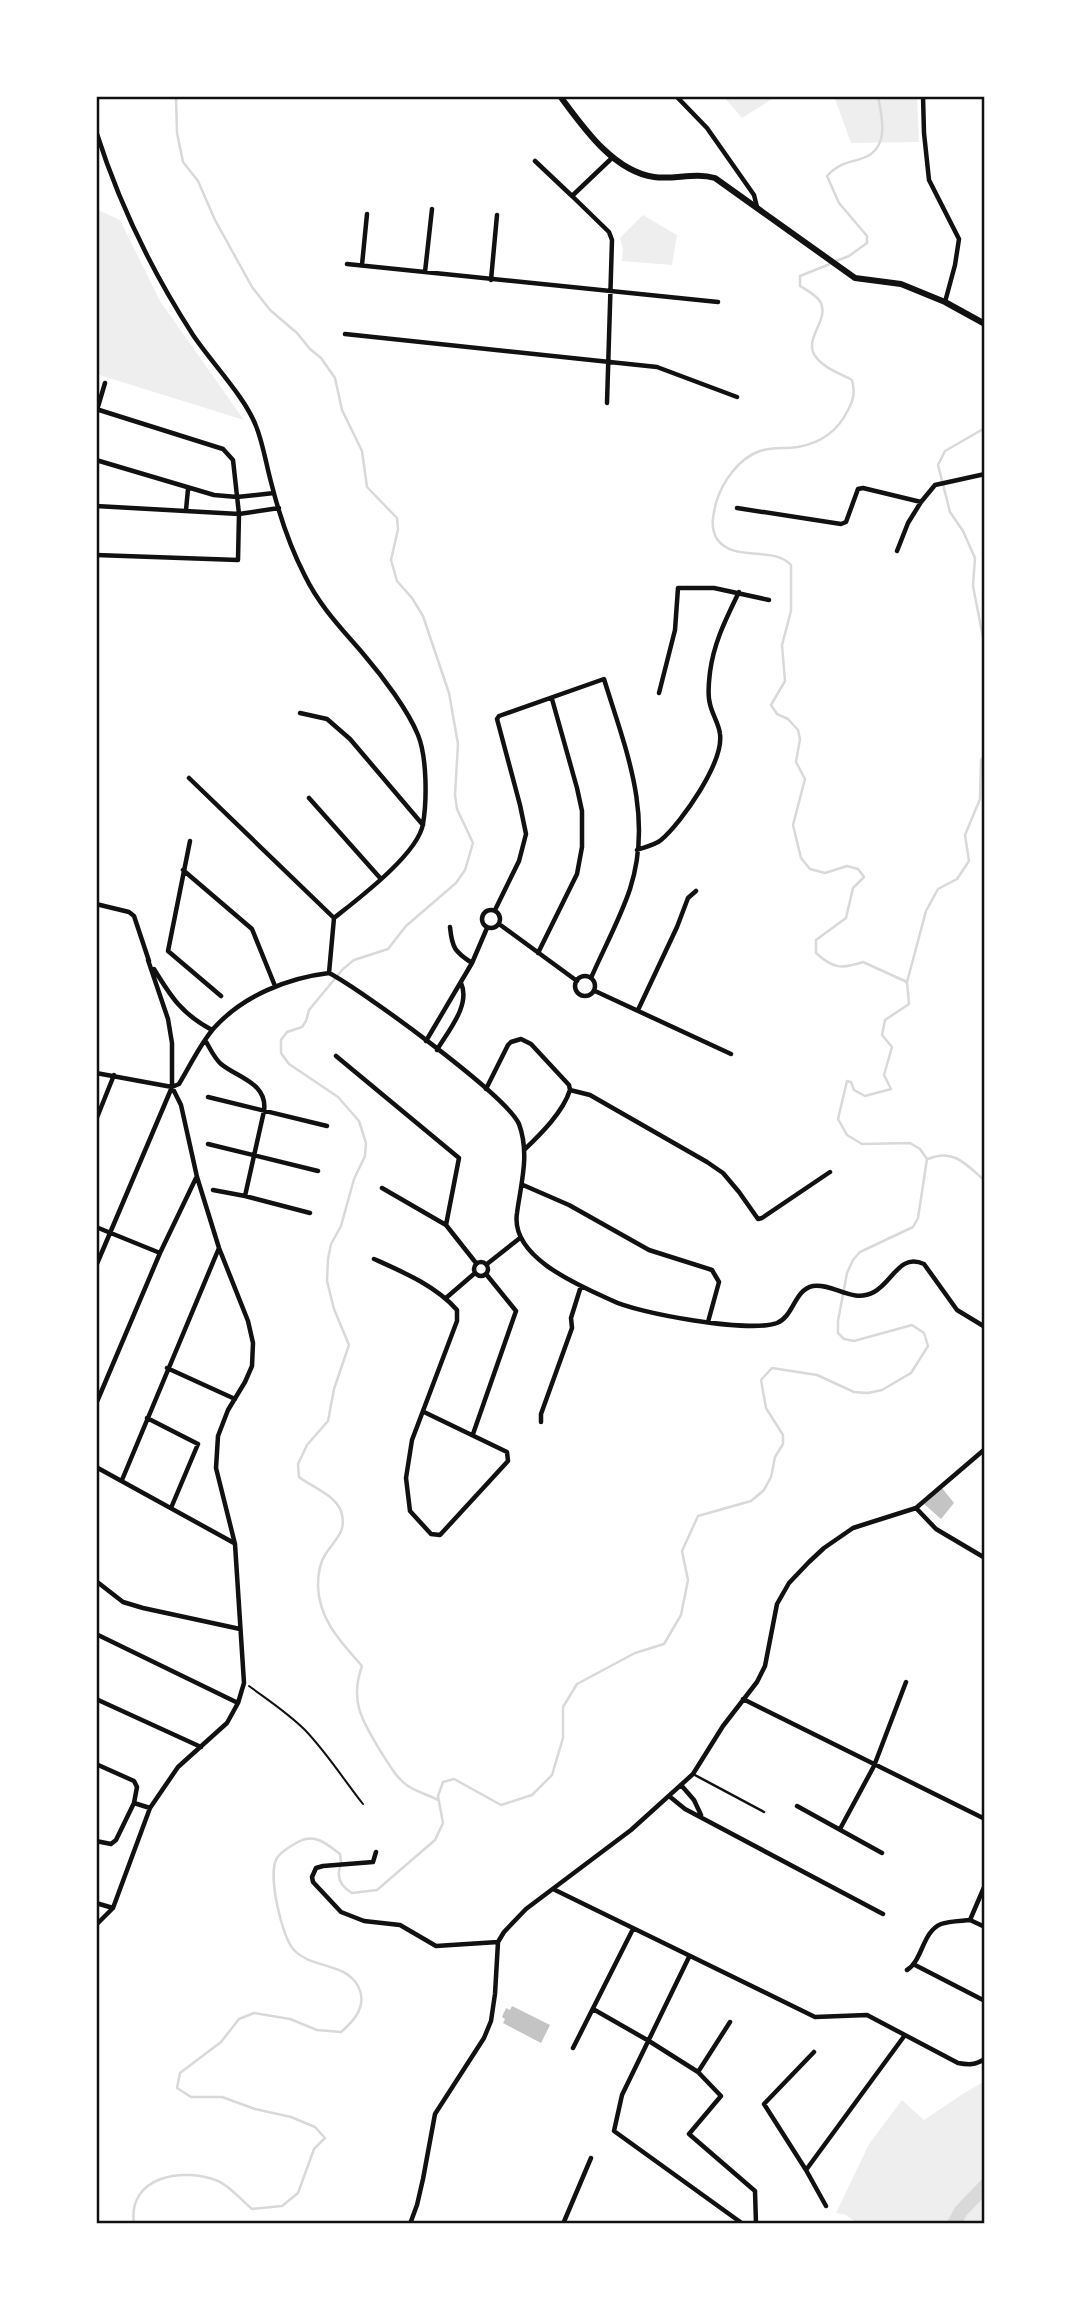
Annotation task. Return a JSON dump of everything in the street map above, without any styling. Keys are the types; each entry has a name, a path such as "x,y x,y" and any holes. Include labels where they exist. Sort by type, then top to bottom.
{"main road":[{"path":"560,96 581,124 613,157 642,174 657,178 705,175 715,177 855,278 901,284 945,302 985,324"}],"street":[{"path":"676,96 707,128 754,195 757,207"},
{"path":"923,96 929,180 960,239 945,302"},
{"path":"96,131 109,171 138,241 191,331 257,426 274,493 296,558 317,598 388,686 419,735 425,788 423,825 417,841 381,879 334,918 329,973"},
{"path":"572,196 613,157"},
{"path":"535,162 609,232 612,240 607,403"},
{"path":"425,272 432,209"},
{"path":"362,265 367,214"},
{"path":"491,280 497,215"},
{"path":"346,264 718,302"},
{"path":"345,334 657,367 737,397"},
{"path":"96,555 238,560 239,514 233,460 223,449 96,410 105,383"},
{"path":"96,460 214,495 237,497 274,493"},
{"path":"897,551 908,523 935,485 985,474"},
{"path":"186,510 188,489"},
{"path":"737,508 841,524 846,522 858,489 921,502"},
{"path":"96,506 239,514 279,508"},
{"path":"659,693 675,629 678,588 714,588 769,600"},
{"path":"637,850 659,842 687,812 702,789 716,757 720,733 710,704 710,672 715,641 739,592"},
{"path":"495,910 519,861 526,834 497,719 499,716 604,679 635,779 639,824 636,866 630,889 591,978"},
{"path":"538,953 577,874 582,847 582,811 552,699"},
{"path":"300,713 327,719 350,739 423,825"},
{"path":"190,778 334,918"},
{"path":"309,798 381,879"},
{"path":"190,841 168,951 221,996"},
{"path":"183,870 253,929 275,986"},
{"path":"638,1010 677,928 688,898 696,891"},
{"path":"96,904 129,912 134,916 168,1019 172,1043 172,1087 96,1266"},
{"path":"487,928 482,920 483,914 488,910 495,910"},
{"path":"487,928 494,928 499,924 500,918 495,910"},
{"path":"499,924 577,981"},
{"path":"450,927 456,952 472,963"},
{"path":"426,1041 472,963 487,928"},
{"path":"148,960 180,1008 189,1017 212,1030"},
{"path":"96,1073 172,1087 178,1084 212,1030 226,1016 275,986 299,978 329,973 362,993 426,1041 486,1089 513,1115 521,1132 524,1150 523,1185 516,1215 520,1238 532,1254 581,1286 639,1311 708,1322 766,1326 786,1318 800,1294 807,1288 829,1288 855,1297 873,1293 905,1262 916,1261 924,1264 957,1310 985,1327"},
{"path":"577,981 585,976 591,978 595,982 595,991"},
{"path":"577,981 576,990 580,996 587,997 595,991"},
{"path":"437,1050 464,1002 465,990 461,982"},
{"path":"595,991 731,1054"},
{"path":"486,1089 508,1045 521,1039 531,1044 555,1068 570,1090"},
{"path":"205,1040 218,1061 248,1080 260,1091 265,1103 245,1196"},
{"path":"336,1056 459,1158 446,1225"},
{"path":"96,1120 114,1075"},
{"path":"96,1925 113,1908 150,1808 178,1767 227,1723 246,1684 234,1544 216,1468 218,1436 228,1410 252,1366 253,1343 248,1321 219,1248 197,1177 181,1105 172,1087"},
{"path":"524,1150 536,1139 570,1090"},
{"path":"570,1090 590,1095 707,1162 723,1174 758,1219 830,1172"},
{"path":"208,1097 327,1126"},
{"path":"208,1144 318,1171"},
{"path":"96,1404 160,1253 197,1177"},
{"path":"523,1185 569,1205 649,1250 712,1270 719,1282 708,1322"},
{"path":"382,1188 446,1225 476,1263"},
{"path":"213,1190 310,1213"},
{"path":"96,1227 160,1253"},
{"path":"486,1264 520,1238"},
{"path":"122,1480 219,1248"},
{"path":"374,1259 446,1298 457,1310 457,1321 412,1440 406,1478 410,1511 431,1534 440,1535 508,1461 507,1452 424,1412"},
{"path":"476,1263 483,1261 486,1264 486,1275"},
{"path":"475,1273 476,1263"},
{"path":"446,1298 475,1273"},
{"path":"475,1273 486,1275"},
{"path":"473,1434 516,1311 486,1275"},
{"path":"541,1422 541,1414 572,1328 571,1318 581,1286"},
{"path":"167,1368 235,1399"},
{"path":"147,1418 198,1444 171,1508"},
{"path":"410,2224 423,2179 435,2114 484,2038 491,2021 498,1942 504,1932 526,1909 631,1830 693,1774 757,1682 765,1666 773,1618 783,1591 789,1583 824,1548 846,1532 916,1508 985,1449"},
{"path":"96,1466 234,1544"},
{"path":"916,1508 936,1529 985,1558"},
{"path":"96,1581 123,1602 240,1629"},
{"path":"96,1634 238,1703"},
{"path":"840,1829 874,1766 906,1682"},
{"path":"96,1699 201,1747"},
{"path":"743,1699 985,1819"},
{"path":"96,1764 134,1781 137,1787 134,1803 116,1840 111,1844 96,1841"},
{"path":"681,1785 694,1800 702,1816"},
{"path":"669,1796 685,1809 884,1914"},
{"path":"134,1803 150,1808"},
{"path":"797,1806 882,1853"},
{"path":"376,1852 373,1862 316,1868 313,1882 341,1912 364,1921 400,1925 436,1946 498,1942"},
{"path":"970,1920 985,1885"},
{"path":"553,1889 815,2017 867,2015 958,2063 978,2064 985,2059"},
{"path":"96,1903 113,1908"},
{"path":"907,1970 915,1965 930,1934 939,1924 970,1920 985,1927"},
{"path":"573,2048 633,1929"},
{"path":"689,1957 649,2041 632,2070 622,2095 614,2131 743,2224"},
{"path":"915,1965 985,2001"},
{"path":"593,2009 698,2072 721,2096 689,2134 755,2191 755,2224"},
{"path":"698,2072 730,2022"},
{"path":"806,2170 905,2035"},
{"path":"814,2052 764,2104 826,2206"},
{"path":"563,2224 591,2158"}],"lane":[{"path":"693,1774 764,1812"}],"path":[{"path":"246,1684 306,1731 363,1804"}],"shaded area":[{"path":"723,96 777,96 742,118"},
{"path":"834,96 917,96 919,142 851,143"},
{"path":"96,209 120,220 160,301 244,420 96,374"},
{"path":"643,215 677,235 672,265 622,261 620,238"},
{"path":"985,2081 985,2224 853,2224 854,2221 846,2215 836,2213 869,2144 902,2100 924,2120"}],"building":[{"path":"942,1488 954,1503 941,1519 924,1504"},
{"path":"512,2006 550,2025 541,2043 503,2023 505,2019 502,2017 506,2008 510,2010"}],"waterway":[{"path":"176,96 177,133 183,162 198,181 215,220 252,287 270,310 321,358 335,378 342,410 362,451 367,487 397,518 398,529 391,560 397,581 423,616 449,693 458,744 455,795 457,809 473,843 465,870 456,883 406,926 388,949 354,960 343,969 309,1010 302,1027 287,1032 281,1040 281,1053 289,1064 338,1097 359,1121 366,1143 365,1156 354,1179 341,1226 331,1244 328,1259 327,1281 334,1309 349,1345 334,1389 328,1421 307,1445 298,1464 299,1477 334,1500 343,1518 341,1530 320,1566 319,1598 333,1630 362,1666 358,1679 358,1701 374,1741 404,1783 438,1800"},
{"path":"836,261 849,256 867,243 867,236 839,203 827,176 839,166 866,157 877,149 882,135 878,96"},
{"path":"830,264 800,276 800,286 815,296 823,311 812,341 812,349 823,364 852,380 853,395 850,406 834,430 821,439 798,447 752,454 738,465 722,487 716,503 713,526 717,539 724,546 733,550 774,556 791,565 791,611 782,645 785,681 771,705 777,714 788,719 798,730 800,739 796,762 805,779 793,825 801,858 810,869 825,873 847,866 858,869 864,877 853,888 846,918 816,940 816,953 833,965 849,966 863,962 907,982"},
{"path":"985,428 945,451 938,465 950,512 963,531 975,558 973,586 985,648"},
{"path":"340,1867 341,1882 352,1893 377,1890 435,1840 443,1823 438,1796 443,1782 454,1779 501,1805 532,1795 552,1775 563,1738 563,1707 577,1684 635,1653 664,1644 681,1615 688,1580 682,1551 698,1516 751,1501 764,1490 771,1477 775,1457 783,1444 783,1435 766,1408 761,1380 772,1368 817,1375 854,1392 868,1393 882,1390 911,1373 928,1346 924,1333 912,1325 854,1341 844,1339 838,1333 847,1273 853,1260 860,1252 913,1227 918,1218 927,1159 920,1149 910,1143 862,1144 847,1135 838,1119 847,1081 851,1082 854,1090 865,1096 891,1089 884,1075 892,1047 882,1035 885,1020 909,1004 907,982 926,911 938,889 957,879 969,861 965,835 980,799 981,760 985,756"},
{"path":"928,1159 937,1156 953,1157 966,1164 985,1181"},
{"path":"134,2224 134,2208 139,2195 160,2179 174,2176 189,2175 218,2181 252,2209 282,2206 298,2193 314,2149 325,2138 315,2127 291,2117 255,2109 222,2097 191,2097 177,2088 180,2073 221,2042 239,2019 254,2013 290,2019 317,2030 341,2032 355,2017 362,2000 358,1986 345,1973 301,1956 294,1950 285,1933 275,1891 274,1866 277,1858 302,1840 322,1842 340,1854 341,1862"},
{"path":"954,2224 961,2211 985,2186"}]}
